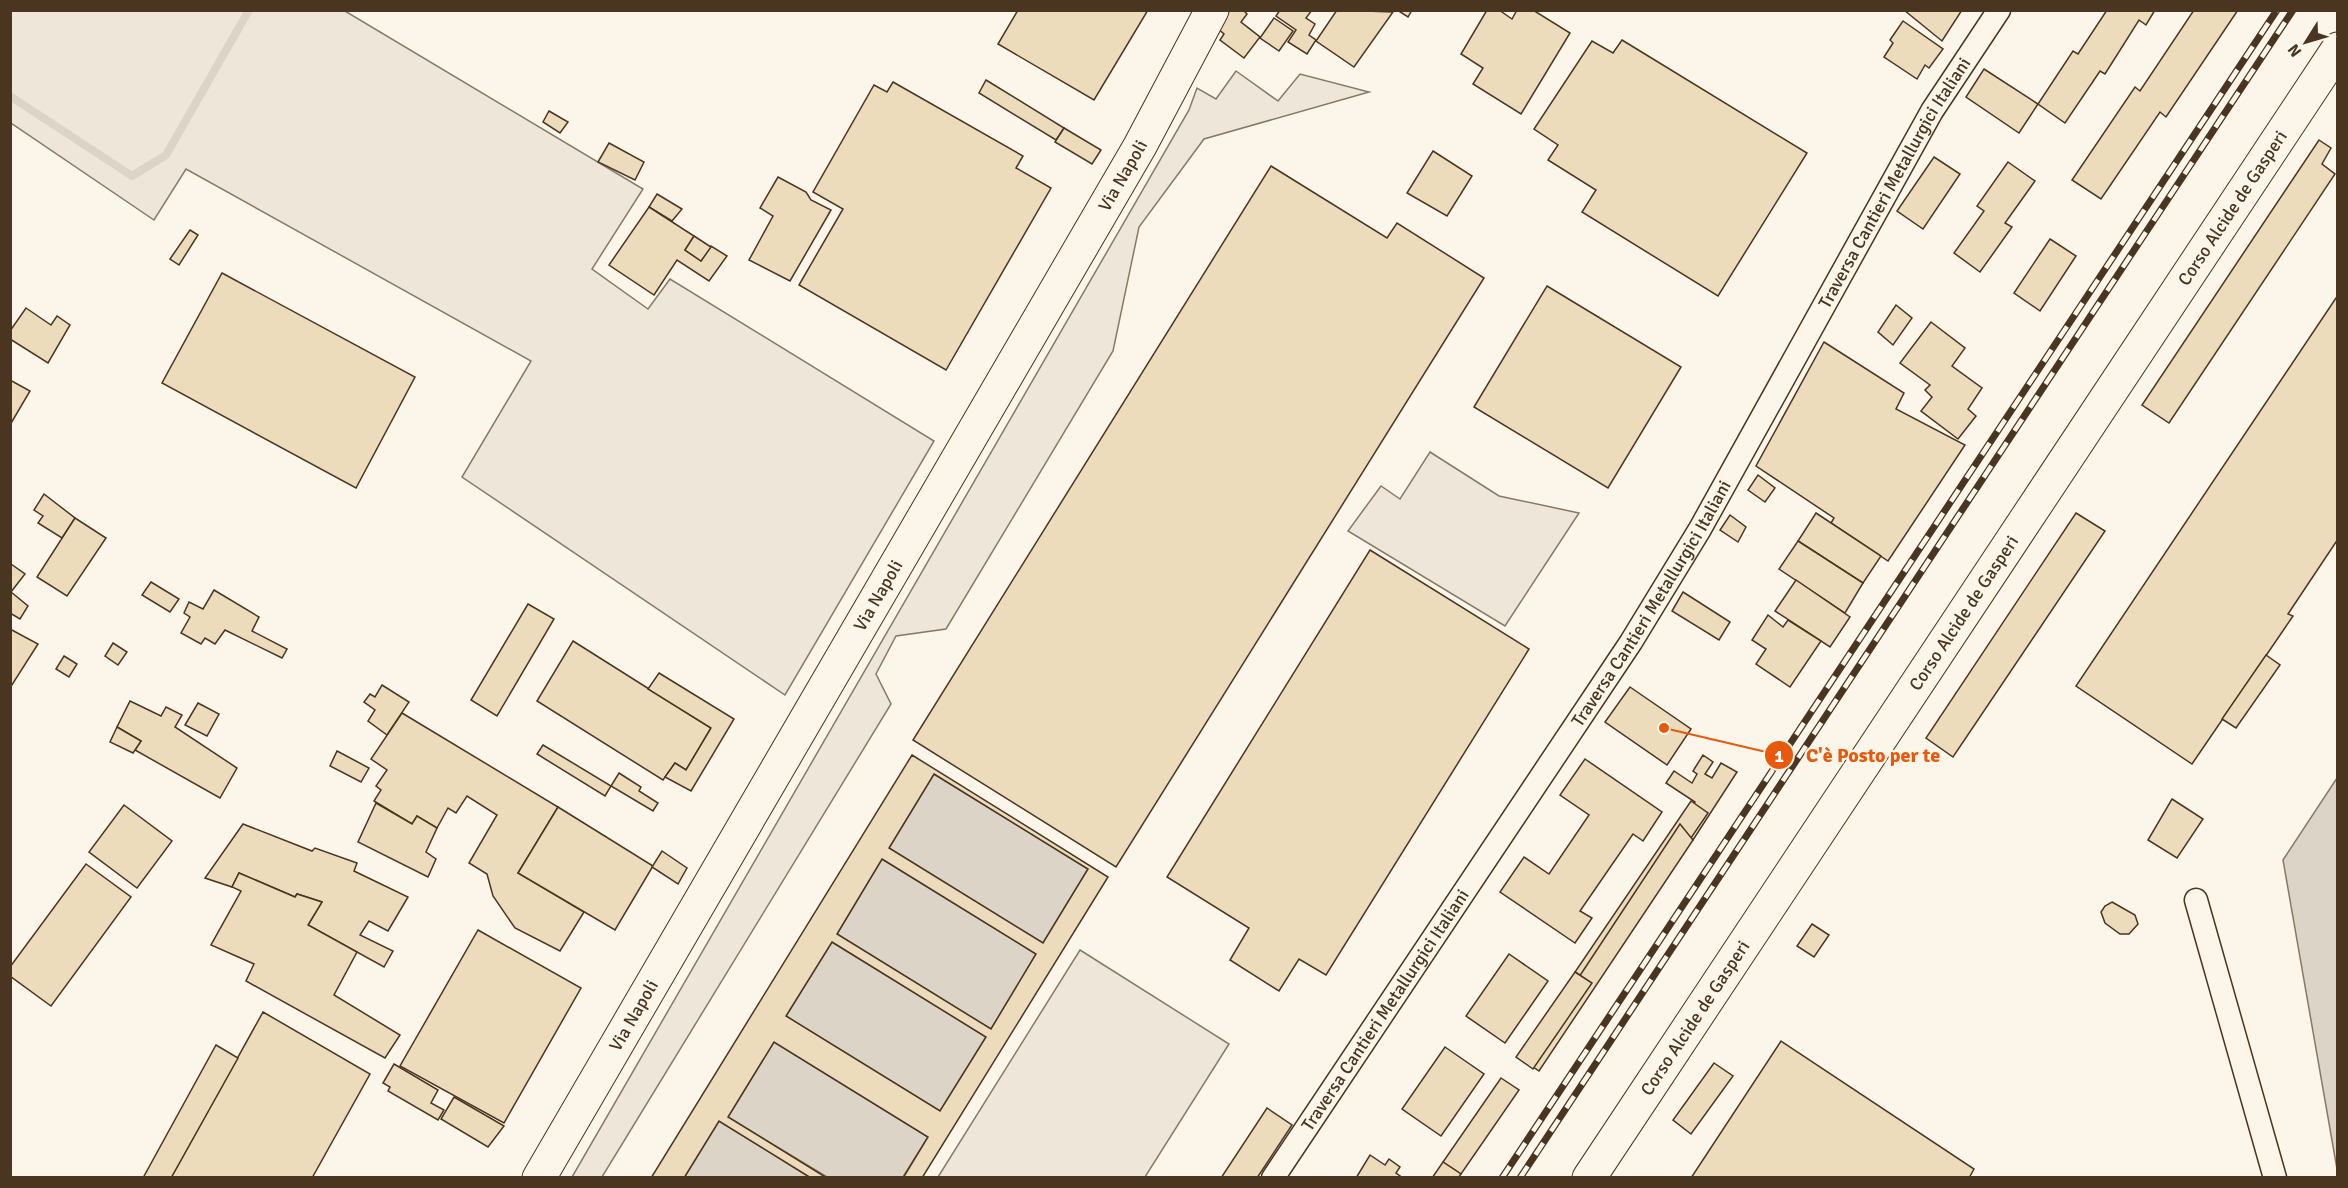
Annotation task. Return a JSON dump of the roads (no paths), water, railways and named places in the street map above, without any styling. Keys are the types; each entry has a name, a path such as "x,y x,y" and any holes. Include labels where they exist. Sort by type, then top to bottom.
{"street":[{"name":"Via Napoli","path":"539,1178 1140,146 1212,10"},
{"name":"Traversa Cantieri Metallurgici Italiani","path":"1273,1178 1631,642 1700,529 1932,111 1999,10"},
{"name":"Corso Alcide de Gasperi","path":"1589,1178 2337,48"},
{"path":"2196,900 2275,1178"}],"waterway":[{"path":"10,96 132,176 166,155 249,10"}],"railway":[{"path":"1502,1178 2277,10"},
{"path":"1520,1178 2293,10"}],"place":[{"name":"C'è Posto per te","path":"1664,728"}]}
